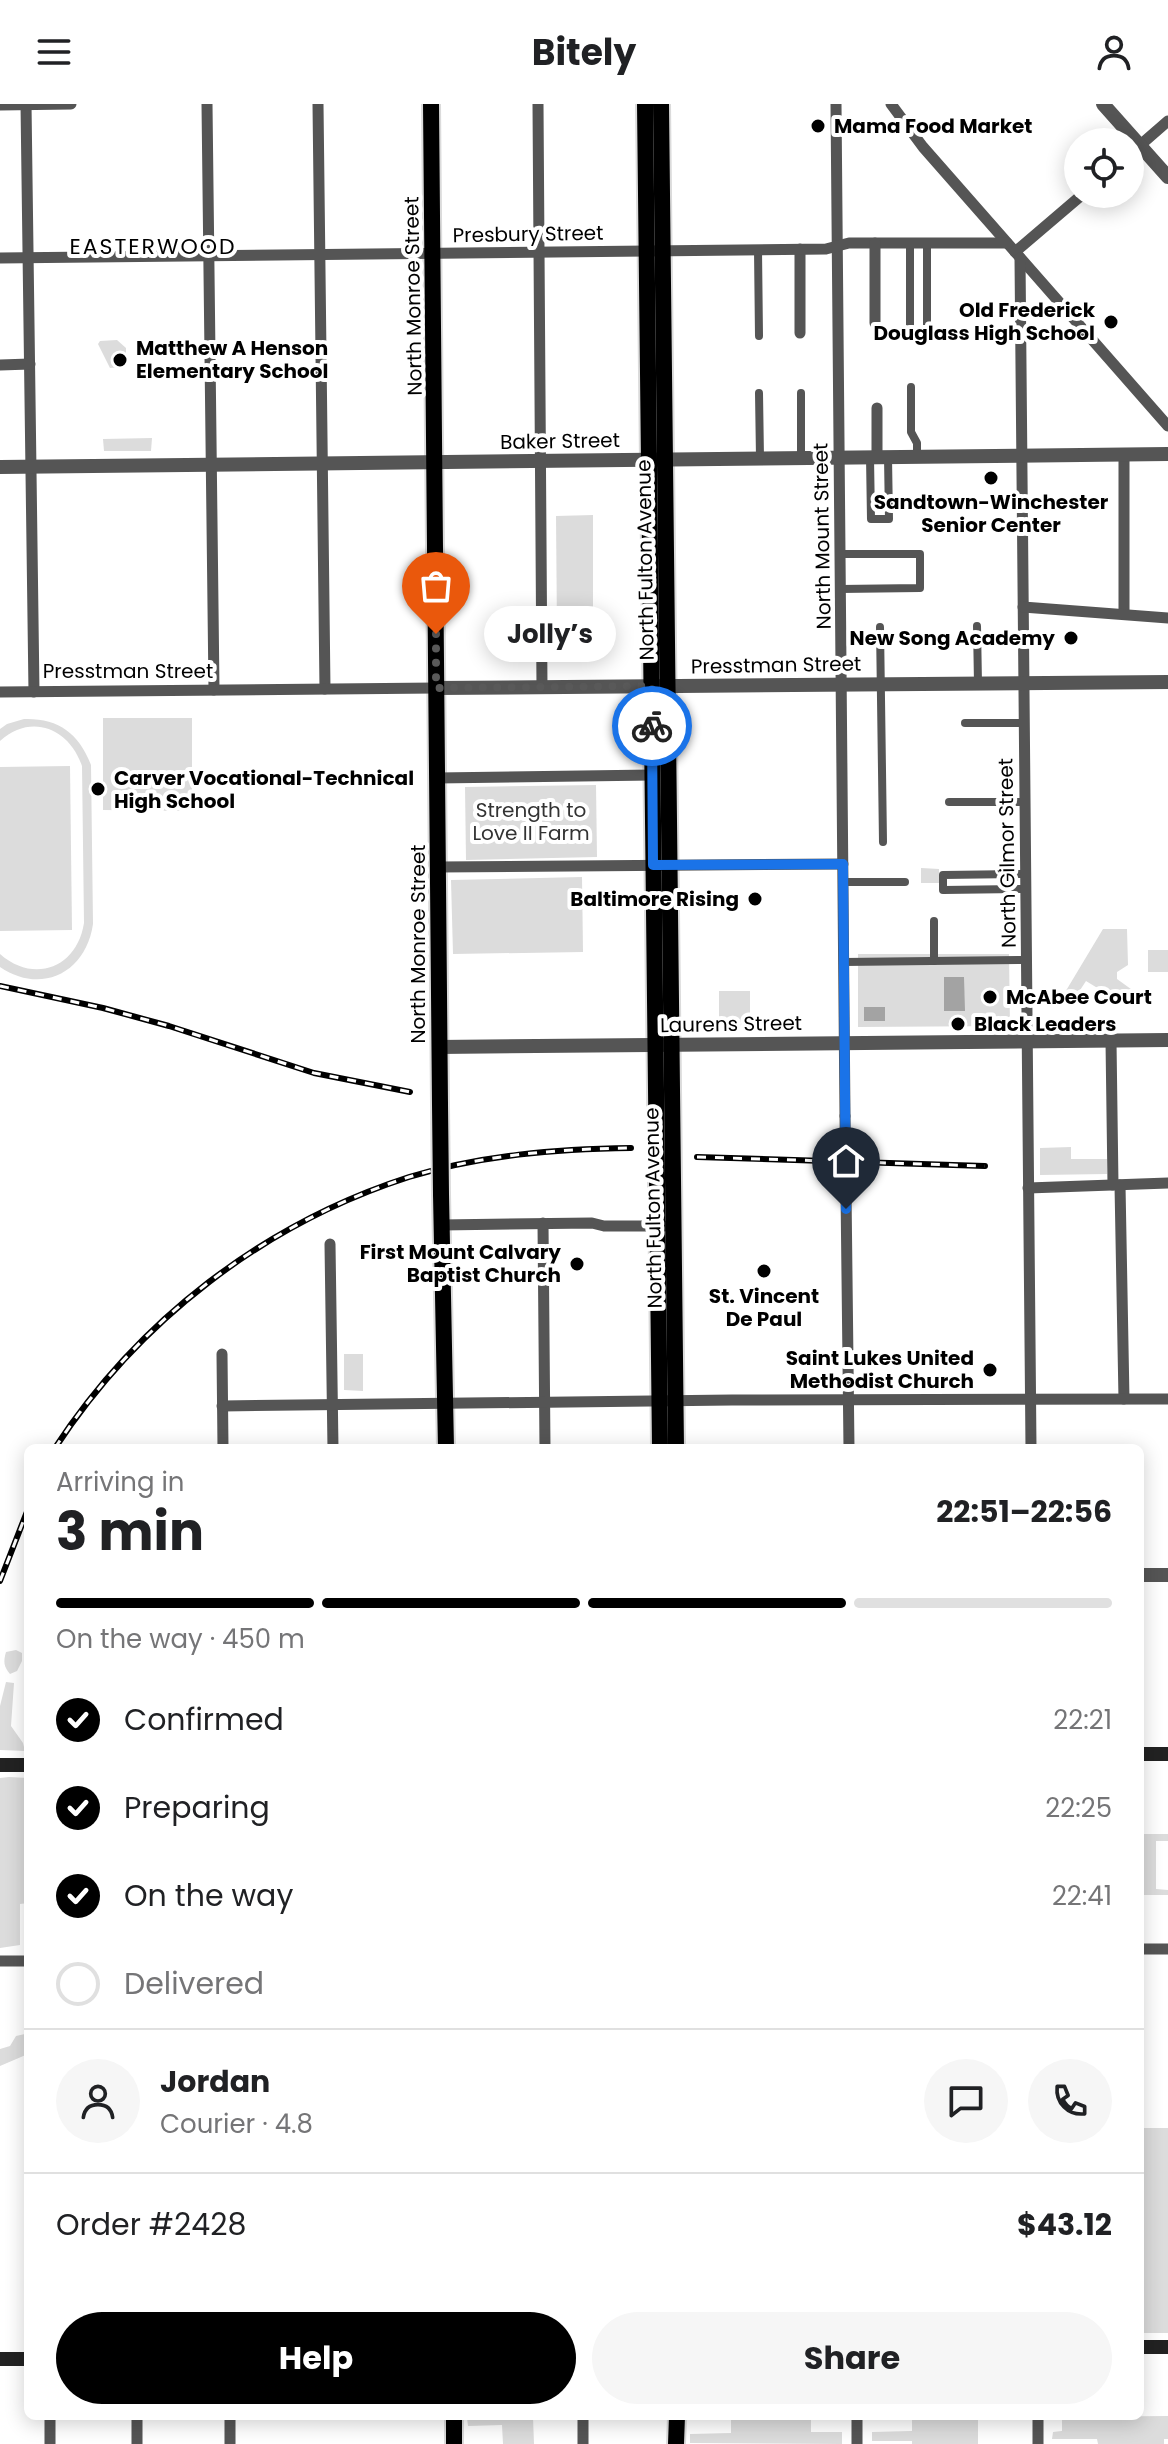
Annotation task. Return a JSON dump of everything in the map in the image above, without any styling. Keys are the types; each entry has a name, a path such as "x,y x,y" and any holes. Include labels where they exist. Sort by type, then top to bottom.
{"main road":[{"name":"North Monroe Street","path":"431,104 439,1047 446,1444"},
{"name":"North Fulton Avenue","path":"645,104 655,251"},
{"name":"North Fulton Avenue","path":"661,104 655,251 667,1401 661,1444"},
{"name":"North Fulton Avenue","path":"659,686 653,775 661,865"},
{"name":"North Fulton Avenue","path":"667,1401 675,1444"},
{"path":"1144,1754 1168,1754"},
{"path":"0,1765 24,1765"},
{"path":"1144,2347 1168,2347"},
{"path":"0,2359 24,2359"},
{"path":"454,2420 454,2444"},
{"path":"676,2444 677,2420"}],"street":[{"path":"26,104 34,692"},
{"path":"0,105 71,104"},
{"path":"207,104 214,690"},
{"path":"318,104 325,689"},
{"path":"538,104 542,687"},
{"name":"North Mount Street","path":"836,104 849,1444"},
{"path":"891,104 923,147 1168,426"},
{"path":"1103,104 1120,128"},
{"path":"1144,142 1168,121"},
{"path":"1144,157 1168,177"},
{"path":"1014,251 1066,208"},
{"name":"Presbury Street","path":"0,258 826,249 849,243 927,243 1014,251"},
{"path":"875,243 875,323"},
{"path":"910,243 910,340 927,340 927,243"},
{"path":"800,249 800,333"},
{"path":"758,250 759,336"},
{"name":"North Gilmor Street","path":"1014,251 1022,455 1031,1444"},
{"path":"0,365 30,364"},
{"path":"911,387 911,432 917,443 917,457"},
{"path":"759,393 760,458"},
{"path":"801,393 801,458"},
{"path":"877,408 878,457 871,519 889,519 878,457"},
{"path":"1124,454 1124,614"},
{"name":"Baker Street","path":"0,467 1168,454"},
{"path":"840,554 920,554 920,588 840,589"},
{"path":"1023,607 1168,618"},
{"path":"977,626 978,684"},
{"path":"880,627 883,842"},
{"name":"Presstman Street","path":"0,692 1168,682"},
{"path":"965,723 1024,723"},
{"path":"437,778 653,775"},
{"path":"949,802 1025,802"},
{"path":"438,867 843,864"},
{"path":"1025,874 943,875 943,890 1025,889"},
{"path":"843,882 905,882"},
{"path":"934,921 934,961"},
{"path":"844,962 1026,960"},
{"name":"Laurens Street","path":"439,1047 1168,1040"},
{"path":"1111,1041 1124,1399"},
{"path":"1028,1188 1168,1183"},
{"path":"441,1225 543,1223 665,1226"},
{"path":"543,1223 545,1444"},
{"path":"330,1244 333,1444"},
{"path":"222,1354 223,1444"},
{"path":"222,1406 1168,1399"},
{"path":"1144,1575 1168,1575"},
{"path":"1144,1949 1168,1949"},
{"path":"0,1961 24,1961"},
{"path":"50,2420 50,2444"},
{"path":"137,2420 137,2444"},
{"path":"230,2420 230,2444"},
{"path":"583,2420 583,2444"},
{"path":"857,2420 857,2444"},
{"path":"1038,2420 1038,2444"}],"green space":[{"path":"117,340 126,348 126,356 120,367 110,368 98,344 100,341"},
{"path":"152,438 151,451 104,451 103,439"},
{"path":"593,515 593,632 557,632 556,516"},
{"path":"103,718 192,718 192,811 103,810"},
{"path":"24,719 47,721 66,730 80,744 91,765 93,924 89,941 71,967 46,979 15,975 0,967 0,954 26,968 52,967 73,951 80,938 84,923 82,766 68,742 48,729 24,728 0,741 0,729"},
{"path":"70,766 72,930 0,931 0,767"},
{"name":"Strength to Love II Farm","path":"596,785 597,857 466,860 465,787"},
{"path":"921,868 939,869 939,883 921,883"},
{"path":"582,877 583,952 453,954 451,880"},
{"path":"1103,929 1127,929 1128,965 1117,972 1117,979 1135,992 1124,999 1086,981 1071,1004 1061,999"},
{"path":"1148,950 1168,950 1168,972 1148,972"},
{"path":"858,954 1009,954 1010,1026 858,1027"},
{"path":"719,991 750,991 750,1029 719,1029"},
{"path":"1071,1147 1071,1159 1107,1159 1107,1174 1040,1175 1040,1148"},
{"path":"344,1354 363,1354 363,1391 344,1390"},
{"path":"16,1650 22,1653 22,1661 17,1671 10,1674 5,1664 6,1652"},
{"path":"6,1682 14,1683 11,1726 23,1743 24,1751 0,1750 0,1706"},
{"path":"0,1778 24,1778 24,1904 20,1904 20,1945 0,1948"},
{"path":"1144,1834 1168,1834 1168,1841 1156,1841 1156,1889 1168,1890 1168,1895 1144,1895"},
{"path":"24,2034 24,2056 0,2066 0,2049 10,2046 16,2036"},
{"path":"1144,2128 1168,2128 1168,2333 1144,2333"},
{"path":"1144,2416 1168,2416 1168,2439 1164,2439 1164,2444 1098,2444 1097,2439 1052,2439 1053,2432 1062,2431 1062,2420 1144,2420"},
{"path":"467,2420 533,2420 534,2444 503,2444 502,2425 468,2426"},
{"path":"731,2420 811,2420 811,2432 842,2432 842,2444 690,2443 690,2434 731,2433"},
{"path":"912,2420 978,2420 978,2444 872,2441 872,2432 912,2431"}],"shaded area":[{"path":"944,977 964,977 965,1011 944,1011"},
{"path":"864,1007 885,1007 885,1021 864,1021"}],"railway":[{"path":"0,986 169,1026 314,1073 410,1092"},
{"path":"58,1444 88,1402 165,1319 208,1282 304,1221 355,1197 436,1169 491,1158 631,1148"},
{"path":"697,1157 985,1166"},
{"path":"0,1581 24,1519"}],"way so far":[{"path":"436,634 436,688 652,686 652,726"}],"place":[{"name":"Mama Food Market","path":"818,126"},
{"name":"Old Frederick Douglass High School","path":"1111,322"},
{"name":"Matthew A Henson Elementary School","path":"120,360"},
{"name":"Sandtown-Winchester Senior Center","path":"991,478"},
{"name":"Jolly’s","path":"436,634"},
{"name":"New Song Academy","path":"1071,638"},
{"name":"Carver Vocational-Technical High School","path":"98,789"},
{"name":"Baltimore Rising","path":"755,899"},
{"name":"McAbee Court","path":"990,997"},
{"name":"Black Leaders","path":"958,1024"},
{"name":"First Mount Calvary Baptist Church","path":"577,1264"},
{"name":"St. Vincent De Paul","path":"764,1271"},
{"name":"Saint Lukes United Methodist Church","path":"990,1370"}],"district":[{"name":"EASTERWOOD","path":"153,246"}],"route":[{"path":"652,726 653,865 843,864 846,1209"}]}
